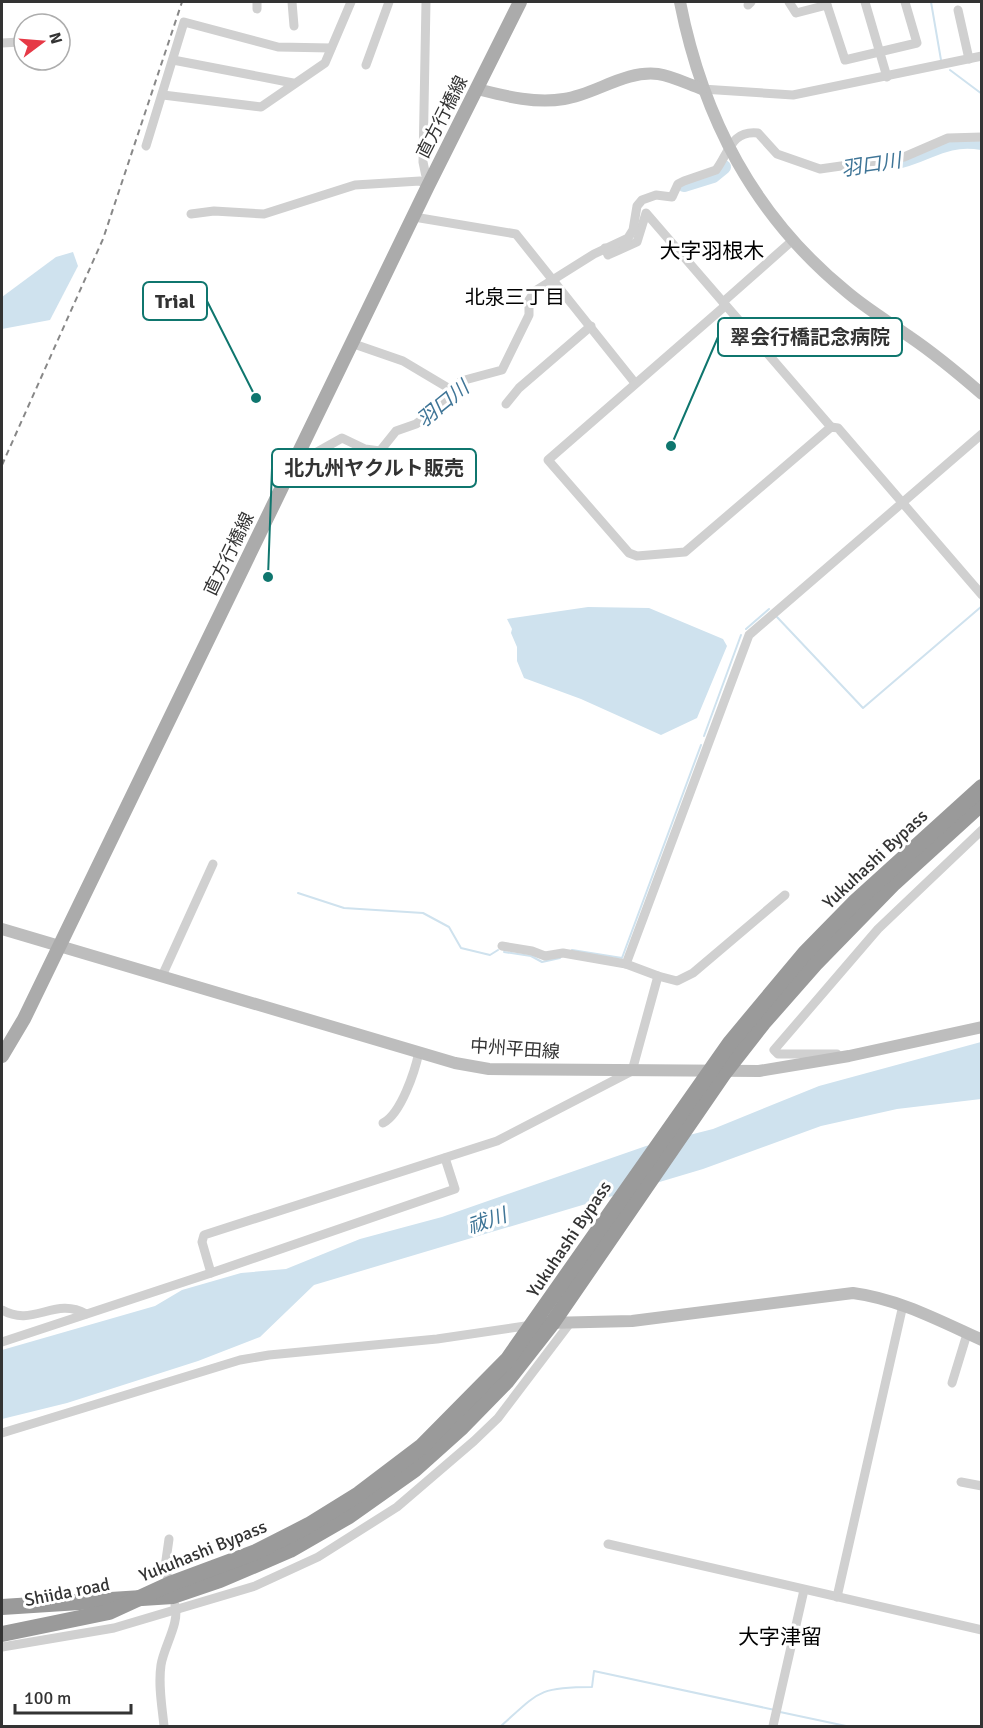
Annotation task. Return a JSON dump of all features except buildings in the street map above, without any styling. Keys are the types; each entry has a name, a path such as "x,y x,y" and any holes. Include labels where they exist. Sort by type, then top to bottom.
{"highway":[{"name":"Yukuhashi Bypass","path":"717,1073 730,1043 805,953 854,903 981,787"},
{"name":"Yukuhashi Bypass","path":"173,1596 359,1494 435,1434 508,1359 600,1241 717,1073 815,964 894,883 981,803"},
{"name":"Yukuhashi Bypass","path":"139,1597 173,1596 220,1580 290,1550 349,1516 414,1470 469,1420 561,1323 600,1241"},
{"path":"2,1607 139,1597"},
{"path":"2,1634 109,1612 139,1597"},
{"name":"Shiida road","path":"2,1624 139,1597"}],"main road":[{"name":"直方行橋線","path":"2,1056 24,1019 59,948 351,343 520,2"}],"street":[{"path":"292,2 294,26"},
{"path":"163,95 261,107 325,63 351,2"},
{"path":"366,65 389,2"},
{"path":"426,2 423,162 428,186"},
{"path":"680,2 702,89 729,148 753,190 811,261 848,293 933,353 981,394"},
{"path":"789,2 796,13 826,3 845,60 879,50 886,51 917,43 905,2"},
{"path":"865,2 887,77"},
{"path":"958,10 969,59"},
{"path":"146,146 184,22 278,46 331,48"},
{"path":"477,89 519,99 564,99 634,75 647,73 660,74 702,89 793,95 981,56"},
{"path":"173,60 293,83"},
{"path":"300,450 310,456 342,438 365,449 380,451 396,431 420,422 442,405 461,381 473,376 497,373 501,370 529,315 531,296 554,279 631,235 634,213 642,200 656,195 672,197 678,184 716,170 732,141 740,135 758,133 777,153 820,169 870,160 904,157 948,138 981,137"},
{"path":"191,214 214,211 264,214 355,185 420,181 428,186"},
{"path":"605,248 608,255 637,242 646,213 831,427 838,428 981,595"},
{"path":"414,217 516,234 635,383"},
{"path":"793,240 548,460 633,556 685,552 831,427"},
{"path":"506,404 519,388 591,326"},
{"path":"351,343 404,361 450,389"},
{"path":"626,964 749,635 981,434"},
{"path":"849,1056 778,1054 774,1050 878,929 981,830"},
{"path":"162,976 213,864"},
{"path":"502,946 545,956 563,953 626,964 677,981 693,973 785,895"},
{"name":"中州平田線","path":"2,929 59,948 162,976 455,1063 508,1070 717,1073 791,1067 981,1027"},
{"path":"211,1273 202,1242 204,1235 497,1141 632,1071 658,976"},
{"path":"382,1123 390,1119 412,1078 418,1052"},
{"path":"2,1341 211,1273 455,1189 446,1158"},
{"path":"2,1434 240,1360 269,1355 437,1339 534,1324 632,1321 853,1293 877,1296 903,1305 981,1340"},
{"path":"837,1597 903,1305"},
{"path":"2,1310 23,1318 71,1307 86,1314"},
{"path":"952,1383 967,1334"},
{"path":"961,1482 981,1486"},
{"path":"164,1726 161,1662 173,1596 165,1567 169,1539"},
{"path":"608,1544 981,1630"},
{"path":"773,1726 804,1590"},
{"path":"2,1647 114,1628 173,1596"}],"water":[{"path":"73,252 78,266 50,320 2,329 2,297 56,257"},
{"path":"588,607 649,608 723,639 727,646 697,718 661,735 581,699 524,678 517,661 517,647 511,633 512,629 507,619"},
{"name":"祓川","path":"981,1042 981,1099 897,1109 821,1126 703,1169 314,1285 260,1337 198,1361 67,1403 2,1419 2,1350 155,1306 182,1290 241,1273 286,1269 360,1239 442,1217 646,1146 713,1129 819,1086"}],"waterway":[{"path":"931,2 941,60"},
{"path":"950,70 982,94"},
{"name":"羽口川","path":"893,163 946,145 982,143"},
{"name":"羽口川","path":"684,185 713,176 724,167"},
{"path":"777,617 863,708 982,606"},
{"path":"746,629 769,609"},
{"path":"704,736 741,635"},
{"path":"572,950 622,958 701,745"},
{"path":"298,893 344,908 423,913 449,927 461,948 490,955 498,950"},
{"path":"504,952 531,956 542,962 560,958"},
{"path":"501,1726 532,1699 549,1690 592,1687 594,1671 775,1710"},
{"path":"780,1712 846,1726"}],"railway":[{"path":"2,465 103,239 182,2"}],"place":[{"name":"Trial","path":"256,398"},
{"name":"翠会行橋記念病院","path":"671,446"},
{"name":"北九州ヤクルト販売","path":"268,577"}],"district":[{"name":"大字羽根木","path":"712,251"},
{"name":"北泉三丁目","path":"515,297"},
{"name":"大字津留","path":"780,1637"}]}
